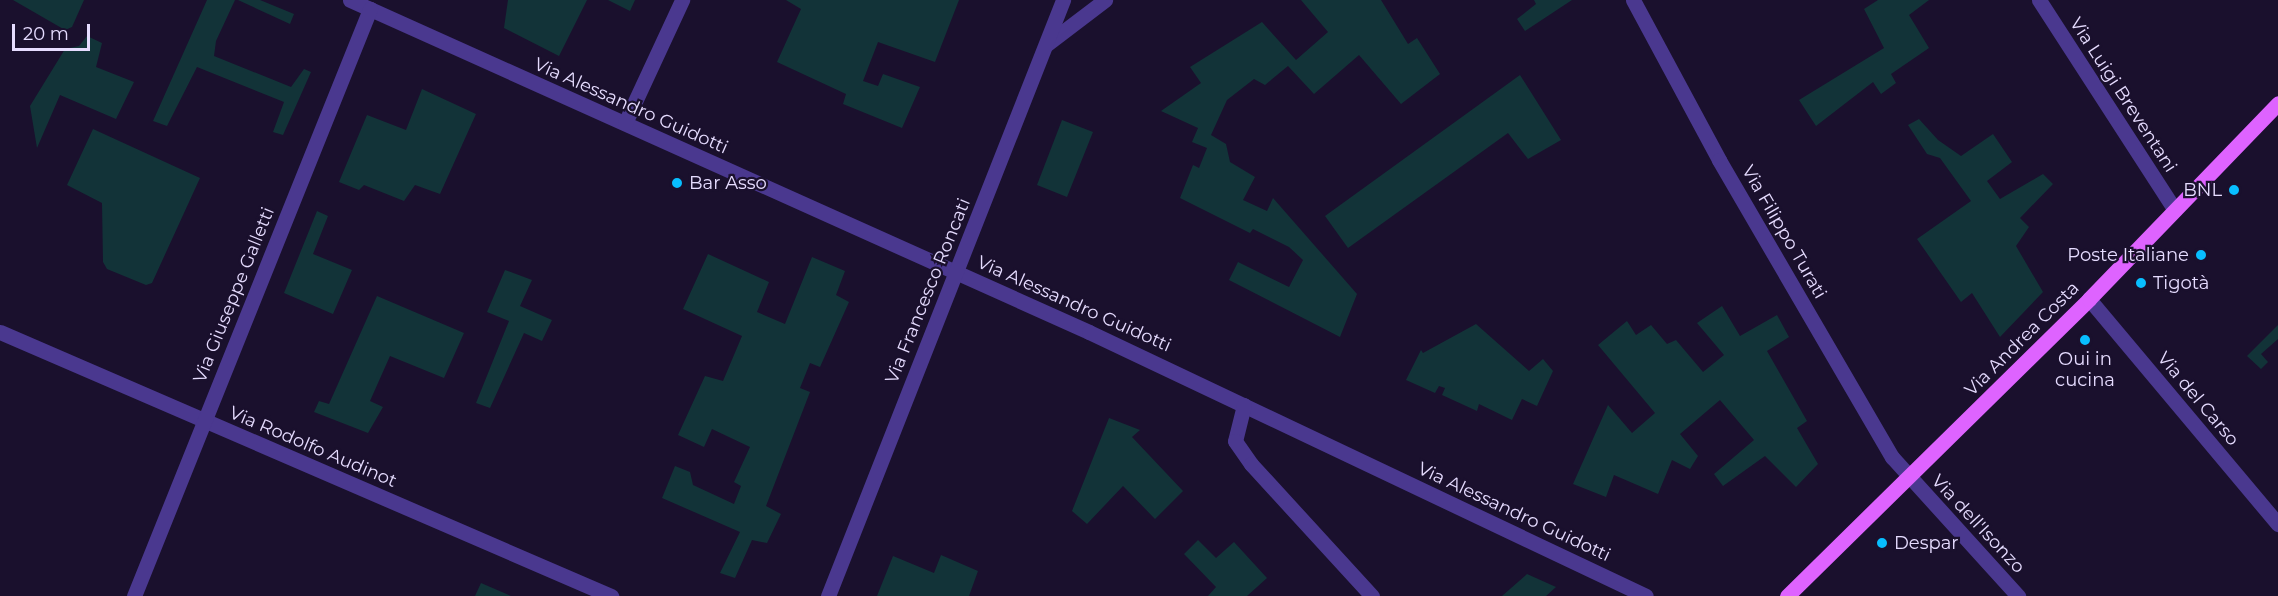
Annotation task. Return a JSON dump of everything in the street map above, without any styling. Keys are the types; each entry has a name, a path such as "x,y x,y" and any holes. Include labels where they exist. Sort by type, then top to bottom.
{"main road":[{"name":"Via Andrea Costa","path":"1787,596 1909,479 2089,299 2278,103"}],"street":[{"name":"Via Alessandro Guidotti","path":"350,0 957,273 1244,405 1646,596"},
{"path":"625,123 682,0"},
{"name":"Via Francesco Roncati","path":"828,596 1064,0"},
{"path":"1047,44 1105,0"},
{"name":"Via Filippo Turati","path":"1633,0 1725,170 1892,457 1909,479"},
{"name":"Via Luigi Breventani","path":"2039,0 2175,210"},
{"name":"Via Giuseppe Galletti","path":"134,596 370,9"},
{"name":"Via del Carso","path":"2089,299 2278,524"},
{"name":"Via Rodolfo Audinot","path":"0,332 204,423 611,596"},
{"path":"1244,405 1235,441 1251,464 1372,596"},
{"name":"Via dell'Isonzo","path":"1909,479 2018,596"}],"green space":[{"path":"13,0 84,0 72,27 65,30"},
{"path":"207,0 235,0 216,41 214,56 291,87 304,69 311,72 283,135 273,132 284,102 197,67 167,126 153,121"},
{"path":"238,0 260,0 294,14 290,24"},
{"path":"508,0 587,0 559,56 504,28"},
{"path":"608,0 635,0 630,11"},
{"path":"786,0 959,0 935,62 878,42 863,81 878,86 883,74 920,87 902,128 843,104 846,94 777,62 801,9"},
{"path":"1301,0 1381,0 1408,44 1417,38 1440,74 1401,104 1359,55 1314,94 1288,66 1265,85 1254,79 1227,100 1211,135 1226,144 1230,162 1255,177 1243,200 1267,211 1273,198 1357,294 1340,337 1229,280 1238,262 1289,287 1303,260 1289,247 1253,229 1250,233 1180,198 1193,165 1199,168 1207,148 1192,142 1198,128 1161,111 1201,83 1190,67 1262,22 1296,60 1328,32"},
{"path":"1534,0 1572,0 1525,31 1517,19 1536,4"},
{"path":"1878,0 1929,0 1909,15 1929,48 1891,74 1896,83 1881,94 1873,82 1816,126 1799,100 1884,48 1864,9"},
{"path":"87,36 102,43 96,67 134,82 116,119 60,95 37,148 30,106 65,49 79,46"},
{"path":"1520,75 1561,140 1528,159 1508,133 1348,248 1325,216"},
{"path":"422,89 476,114 440,194 415,185 404,201 364,185 359,190 339,182 367,115 406,130"},
{"path":"1919,119 1938,140 1961,156 1993,134 2012,162 1987,181 2000,199 2043,174 2053,184 2020,218 2029,227 2016,246 2043,292 2000,337 1972,293 1961,302 1917,239 1971,201 1940,158 1927,154 1908,125"},
{"path":"1062,120 1093,132 1067,197 1037,185"},
{"path":"93,129 200,178 152,283 146,285 107,269 103,262 102,203 67,185"},
{"path":"317,211 328,216 313,254 352,270 333,314 284,293"},
{"path":"708,254 769,282 757,312 785,324 812,257 845,271 836,295 849,302 820,367 810,363 800,388 810,392 766,506 781,514 767,543 752,540 735,578 720,573 740,532 662,498 675,466 690,472 693,485 734,504 741,486 734,482 750,447 712,429 704,447 678,435 705,376 723,381 742,336 683,309"},
{"path":"505,270 532,280 520,306 552,320 542,341 524,333 490,408 476,403 509,321 487,312"},
{"path":"377,296 464,333 444,378 390,356 370,401 383,407 368,433 314,412 319,401 329,404"},
{"path":"1722,306 1740,336 1777,315 1789,337 1767,351 1807,421 1797,428 1818,464 1796,487 1765,456 1723,486 1714,474 1754,440 1720,400 1680,434 1698,456 1690,469 1672,460 1658,494 1614,475 1606,497 1573,484 1608,405 1632,433 1655,413 1598,345 1627,321 1636,335 1651,325 1667,344 1676,340 1703,372 1724,355 1697,323"},
{"path":"1476,324 1529,371 1543,359 1553,371 1537,406 1522,399 1512,420 1479,404 1477,411 1442,395 1445,388 1439,386 1435,393 1406,380 1421,350 1423,353"},
{"path":"2278,325 2278,339 2261,354 2268,362 2261,369 2247,356"},
{"path":"1109,418 1140,430 1132,437 1183,491 1155,519 1123,486 1087,524 1072,511"},
{"path":"1198,540 1216,558 1234,542 1267,578 1247,596 1208,596 1216,587 1184,554"},
{"path":"941,555 978,571 969,596 877,596 893,556 934,573"},
{"path":"1527,574 1556,587 1546,596 1502,596"},
{"path":"481,583 511,596 475,596"}],"place":[{"name":"Bar Asso","path":"677,183"},
{"name":"BNL","path":"2234,190"},
{"name":"Poste Italiane","path":"2201,255"},
{"name":"Tigotà","path":"2141,283"},
{"name":"Oui in cucina","path":"2085,340"},
{"name":"Despar","path":"1882,543"}]}
